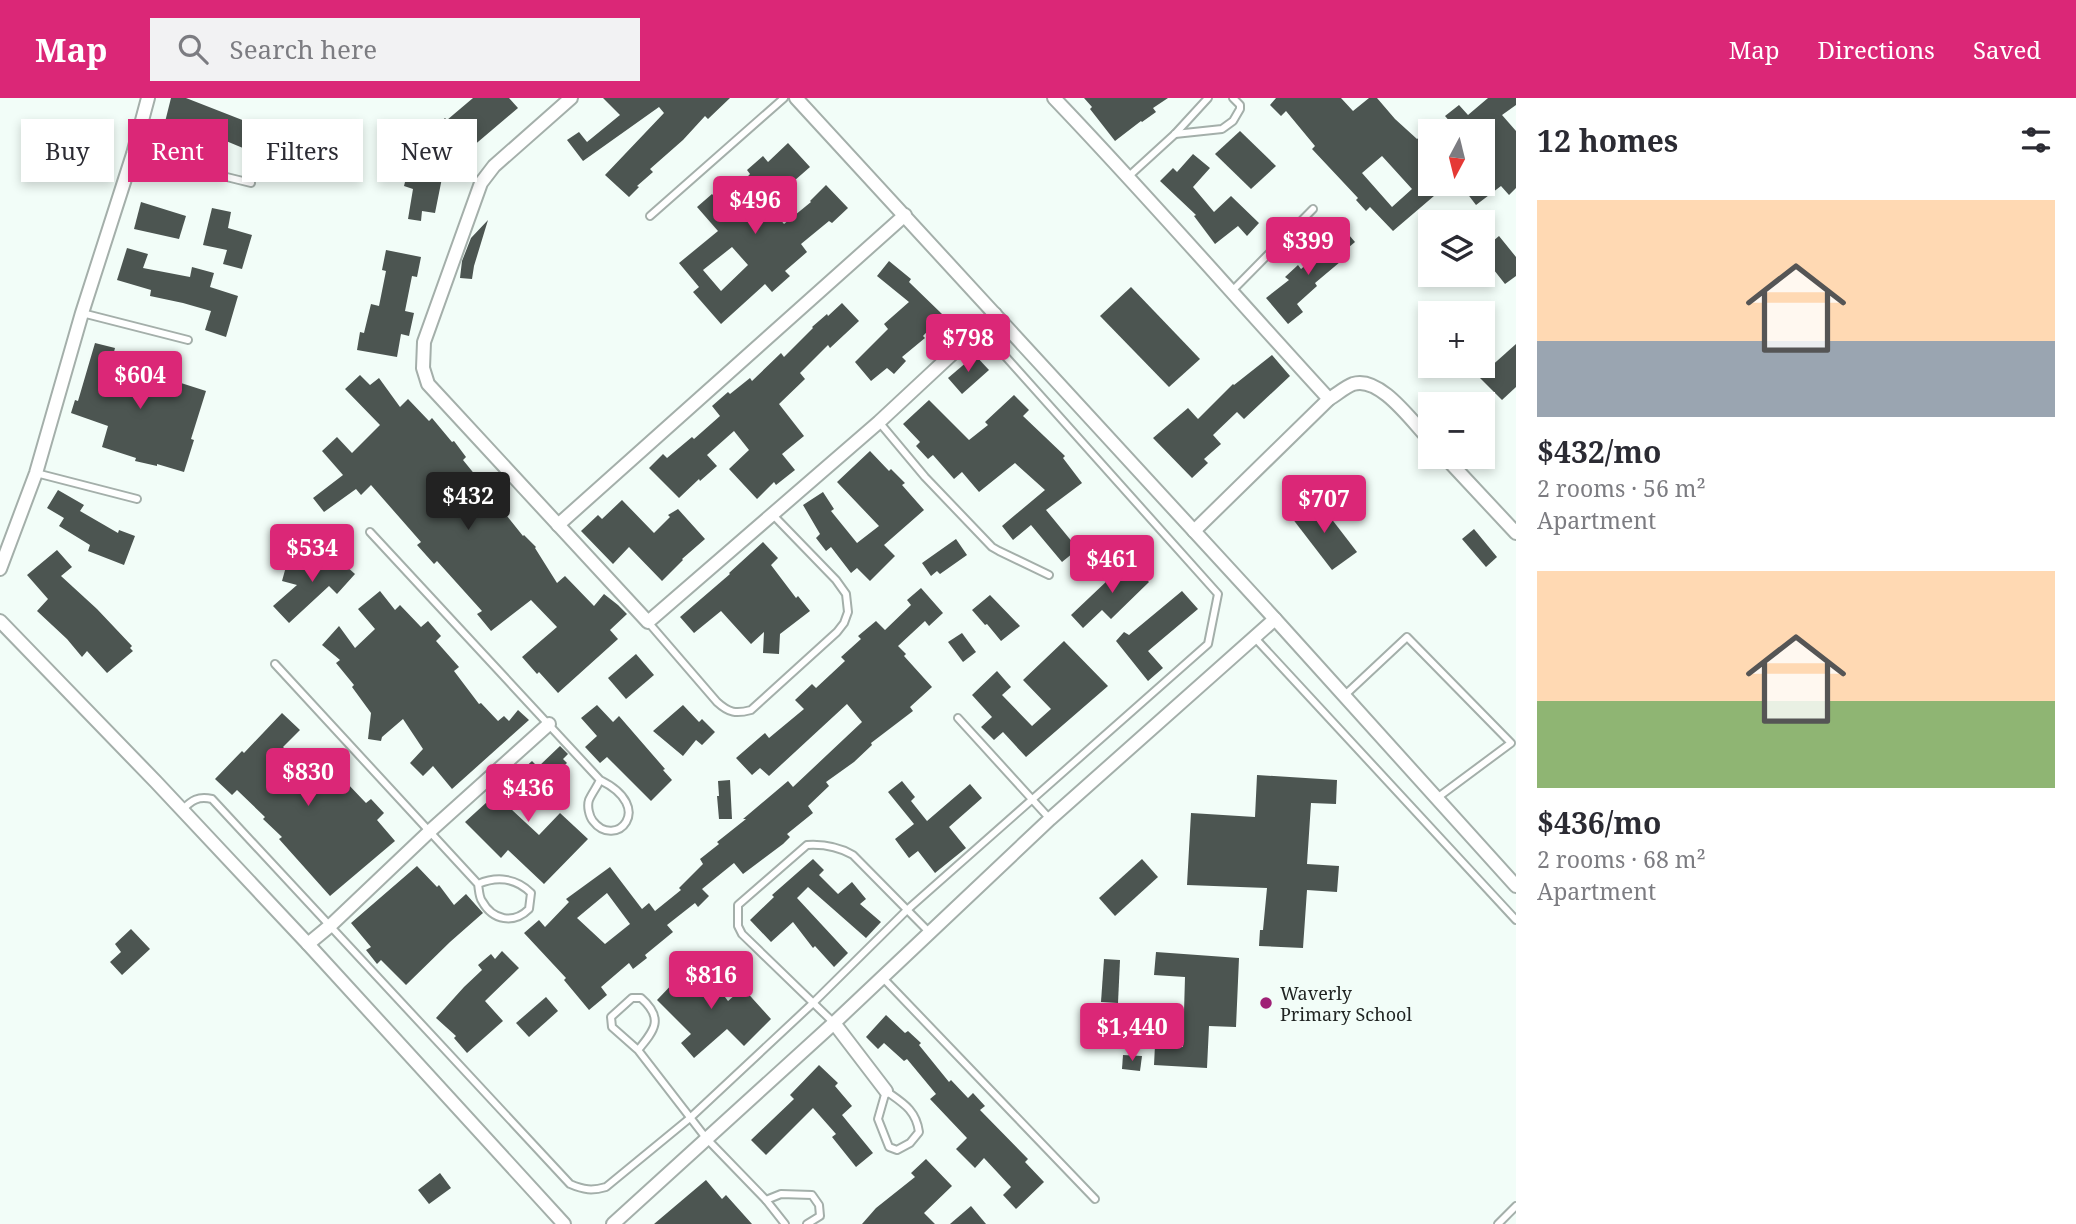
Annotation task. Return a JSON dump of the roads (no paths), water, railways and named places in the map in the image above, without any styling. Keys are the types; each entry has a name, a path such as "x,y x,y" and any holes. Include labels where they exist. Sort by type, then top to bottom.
{"street":[{"path":"142,119 148,98"},
{"path":"571,98 494,166 481,183 424,342 422,368 428,384 648,622 879,422 995,314"},
{"path":"796,98 1275,618 1516,886"},
{"path":"1054,98 1129,176 1231,293 1329,399"},
{"path":"0,569 36,473 82,313 128,170"},
{"path":"558,525 905,215"},
{"path":"1194,531 1329,399 1353,384 1371,385 1386,393 1418,427"},
{"path":"1456,469 1516,533"},
{"path":"612,1224 834,1023 1050,819 1275,618"},
{"path":"0,621 308,944 564,1224"},
{"path":"308,944 549,724"},
{"path":"834,1023 886,1091"}],"lane":[{"path":"650,216 784,98"},
{"path":"1129,176 1175,134 1208,98"},
{"path":"1175,134 1228,126 1240,109 1233,98"},
{"path":"228,177 251,183"},
{"path":"1231,293 1313,209"},
{"path":"82,313 187,340"},
{"path":"182,810 192,800 201,797 212,799 570,1184 593,1190 606,1187 690,1118 812,1004 907,910 1208,644 1218,594 980,328"},
{"path":"879,422 925,477 992,547 1049,575"},
{"path":"36,473 138,499"},
{"path":"648,622 728,712 739,714 751,710 837,632 848,612 846,594 836,580 773,515"},
{"path":"370,532 600,780 612,786 629,808 629,818 622,828 604,830 594,823 590,816 588,802 600,780"},
{"path":"1254,637 1516,920"},
{"path":"1345,695 1407,637 1511,743 1437,798"},
{"path":"275,664 478,884 481,900 491,911 502,918 513,919 522,916 529,909 531,893 523,885 509,880 489,880 478,884"},
{"path":"958,718 1050,819"},
{"path":"834,1023 742,934 738,926 738,905 807,845 821,844 843,849 853,855 929,932"},
{"path":"882,977 1095,1199"},
{"path":"638,1050 652,1033 656,1020 652,1007 641,998 632,998 611,1017 612,1027 638,1050 706,1138 766,1200 785,1224"},
{"path":"886,1091 903,1102 918,1120 919,1132 910,1143 897,1150 889,1147 878,1119 886,1091"},
{"path":"766,1200 781,1194 812,1195 819,1205 820,1216 807,1224"},
{"path":"1498,1224 1516,1206"}],"place":[{"name":"Waverly Primary School","path":"1266,1003"}]}
